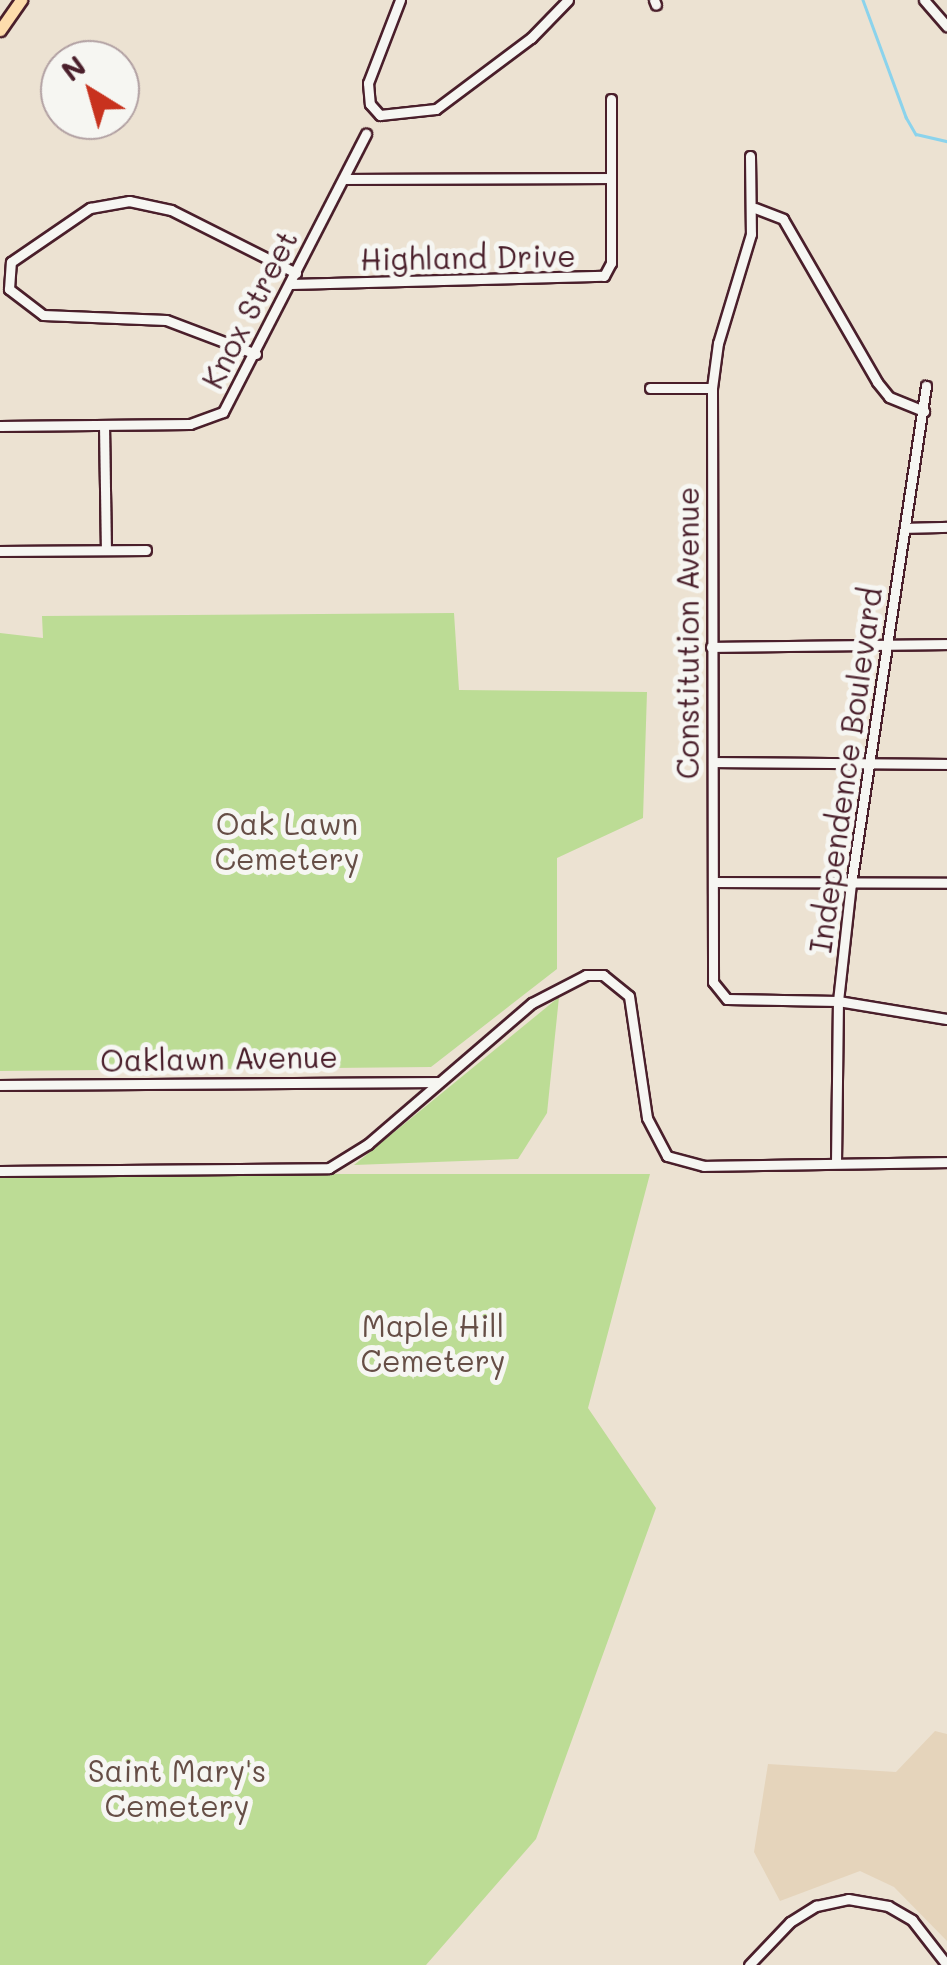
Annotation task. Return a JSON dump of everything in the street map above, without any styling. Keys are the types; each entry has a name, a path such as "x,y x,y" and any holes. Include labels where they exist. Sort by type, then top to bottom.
{"main road":[{"path":"0,30 21,0"}],"street":[{"path":"400,0 368,83 370,104 380,115 436,109 532,38 568,0"},
{"path":"924,0 947,26"},
{"name":"Highland Drive","path":"291,284 597,279 611,263 611,99"},
{"name":"Knox Street","path":"0,426 212,419 232,403 366,134"},
{"name":"Constitution Avenue","path":"750,156 755,208 712,388 713,882 718,993 727,999 838,1001"},
{"path":"344,179 610,178"},
{"path":"256,354 166,320 43,316 10,290 11,262 90,208 129,201 171,210 296,273"},
{"path":"755,208 784,220 877,382 889,396 924,411"},
{"name":"Independence Boulevard","path":"836,1163 838,1001 851,884 926,386"},
{"path":"650,388 712,388"},
{"path":"104,425 106,550"},
{"path":"905,528 947,527"},
{"path":"0,551 146,550"},
{"path":"711,647 947,644"},
{"path":"713,762 947,764"},
{"path":"713,882 947,883"},
{"path":"0,1172 330,1168 351,1157 564,982 604,975 628,996 646,1118 667,1156 704,1166 947,1162"},
{"path":"838,1001 947,1019"},
{"name":"Oaklawn Avenue","path":"0,1085 438,1082"},
{"path":"748,1965 790,1922 816,1906 848,1899 888,1906 912,1920 947,1965"}],"shaded area":[{"path":"935,1731 947,1734 947,1941 894,1887 860,1871 780,1901 754,1852 768,1764 896,1772"}],"green space":[{"name":"Oak Lawn Cemetery","path":"454,613 459,690 647,692 643,818 557,858 557,969 431,1067 0,1071 0,633 43,638 42,616"},
{"path":"559,997 547,1113 518,1159 354,1165"},
{"name":"Saint Mary's Cemetery","path":"0,1174 650,1174 588,1408 656,1508 536,1839 426,1965 0,1965"}],"waterway":[{"path":"863,0 906,117 916,134 947,141"}],"park label":[{"name":"Maple Hill Cemetery","path":"433,1342"}]}
